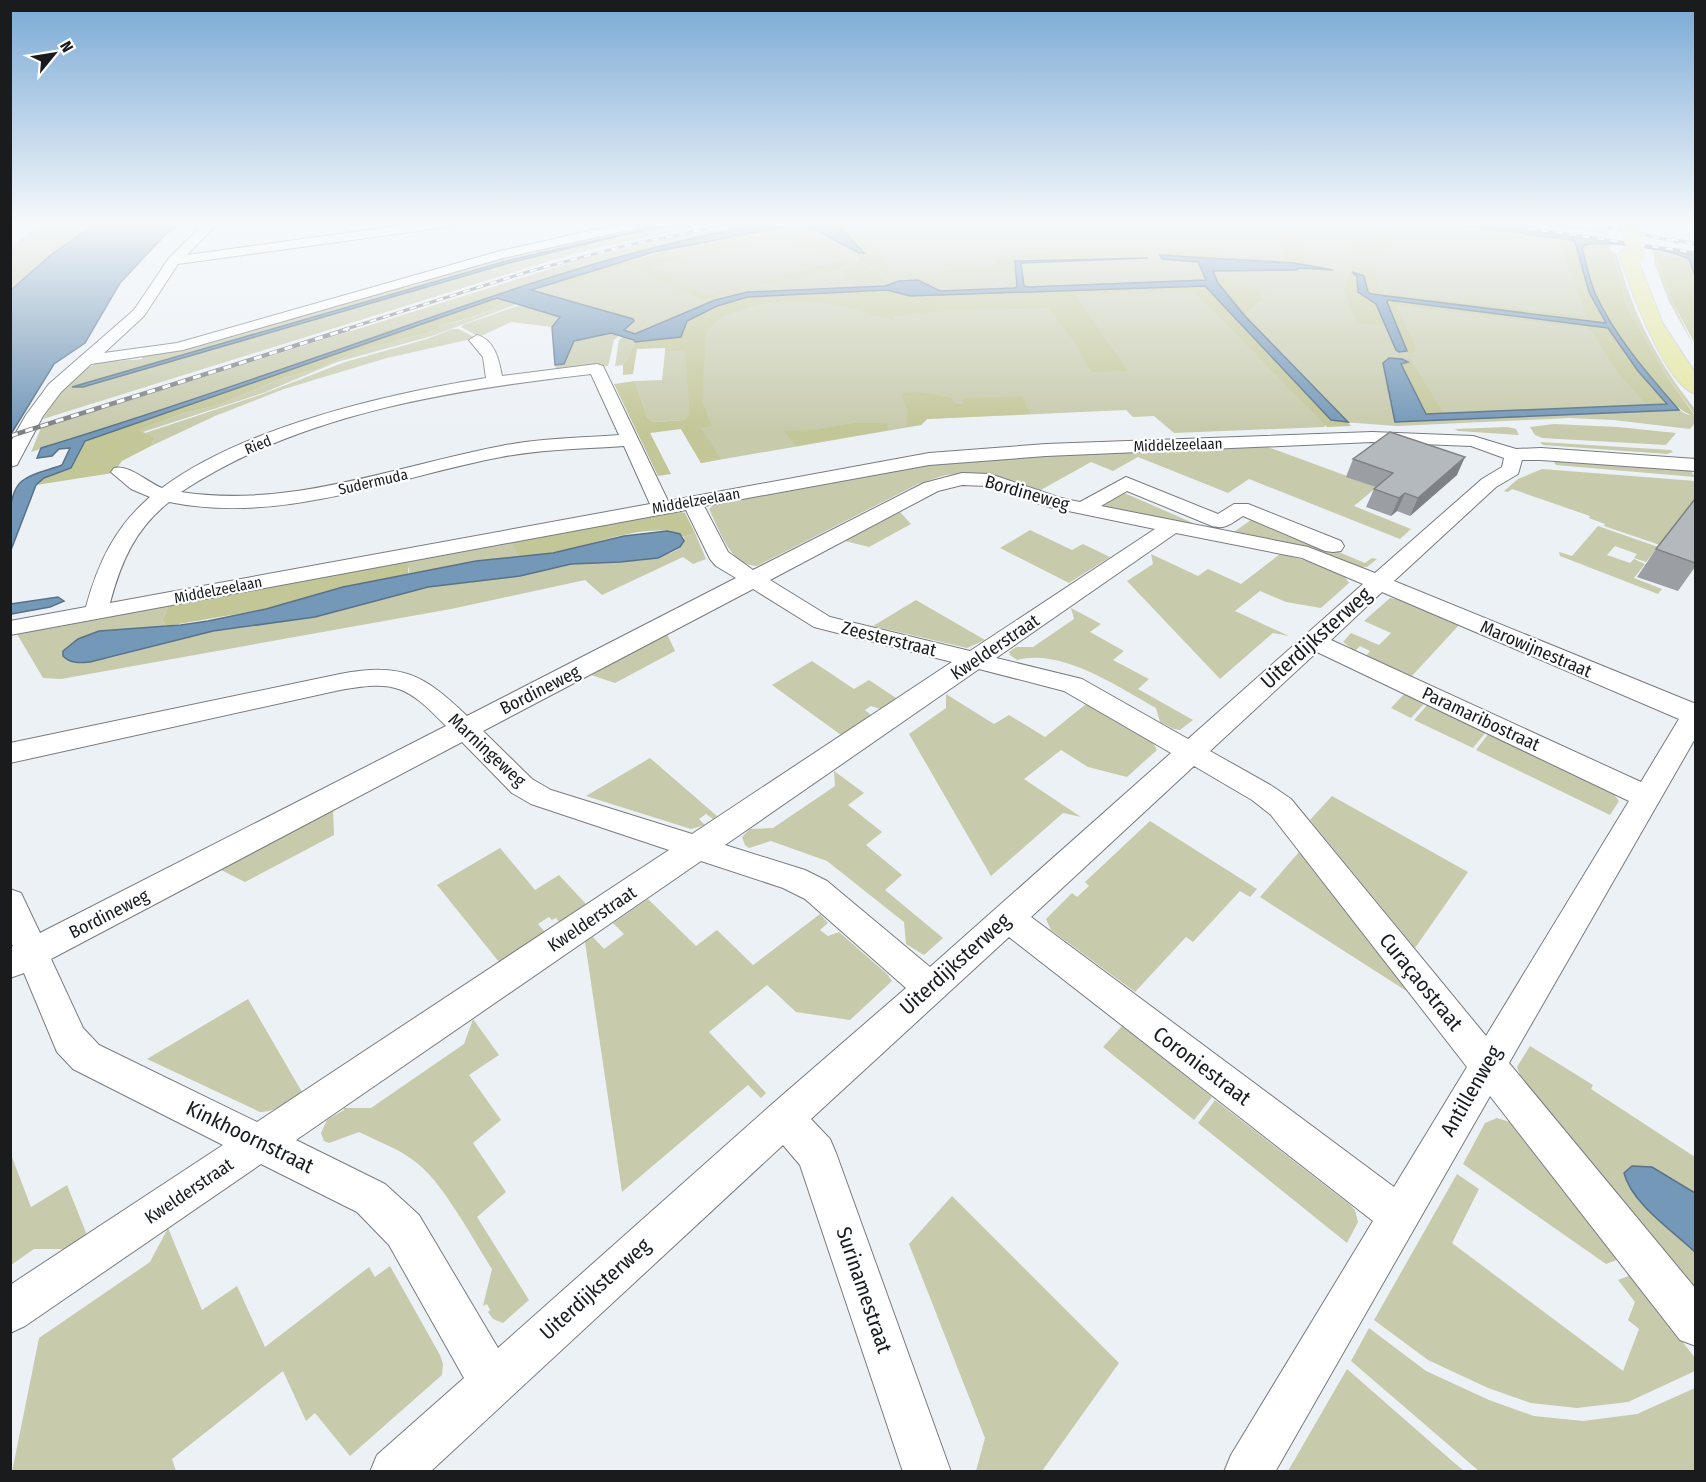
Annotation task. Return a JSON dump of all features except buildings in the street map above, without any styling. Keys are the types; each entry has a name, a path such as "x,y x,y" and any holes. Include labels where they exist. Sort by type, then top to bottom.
{"main road":[{"path":"1639,291 1654,326 1695,388"},
{"path":"1649,291 1658,313 1695,368"}],"street":[{"path":"10,460 44,401 139,313 154,291"},
{"path":"86,360 188,345 374,291"},
{"path":"477,340 491,356 494,380"},
{"name":"Ried","path":"96,612 115,554 124,537 140,517 165,495 209,466 295,430 397,399 494,380 597,369 661,507"},
{"name":"Middelzeelaan","path":"10,628 692,501 969,454 1388,438 1503,453 1695,465"},
{"name":"Sudermuda","path":"121,472 144,488 165,495 216,502 282,500 339,491 515,449 553,444 629,440"},
{"name":"Middelzeelaan","path":"1503,453 1518,445 1695,457"},
{"name":"Uiterdijksterweg","path":"394,1472 1495,477 1511,470 1503,453"},
{"name":"Bordineweg","path":"21,959 931,487 950,481 990,480 1056,503 1173,526 1217,529"},
{"name":"Bordineweg","path":"1082,508 1126,483 1217,529 1308,554 1378,583"},
{"name":"Zeesterstraat","path":"692,501 718,554 753,580 822,622 1073,685 1191,751"},
{"path":"1217,529 1241,508 1363,558"},
{"name":"Kwelderstraat","path":"10,1311 1173,526"},
{"name":"Marowijnestraat","path":"1378,583 1695,714"},
{"name":"Paramaribostraat","path":"1314,641 1647,797"},
{"name":"Marningeweg","path":"10,753 370,677 396,678 415,684 430,695 522,786 541,797 794,879 816,890 929,987"},
{"name":"Antillenweg","path":"1248,1472 1486,1064 1695,714"},
{"name":"Curaçaostraat","path":"1191,751 1262,793 1289,815 1695,1324"},
{"name":"Kinkhoornstraat","path":"10,902 21,959 70,1040 86,1057 368,1196 389,1212 404,1230 492,1382"},
{"name":"Coroniestraat","path":"1007,917 1398,1215"},
{"name":"Surinamestraat","path":"784,1118 816,1153 927,1472"}],"green space":[{"path":"381,291 403,291 72,387 83,387 409,291 453,291 43,419 59,395 80,373 96,364 142,359 143,355"},
{"path":"479,291 510,291 122,424 31,452 41,428"},
{"path":"535,291 1600,291 1667,405 1426,414 1398,422 1679,410 1695,416 1695,423 1690,429 1613,420 1570,418 1397,426 1329,421 1324,427 1174,433 1154,416 1133,417 1126,410 927,419 921,425 701,463 681,429 689,416 683,420 653,422 647,416 635,381 662,380 665,351 685,350 625,331 634,321"},
{"path":"684,291 700,291 707,295 731,291 727,292 703,300"},
{"path":"891,291 910,296 1051,291 1189,291 1075,295 1128,371 1091,372 1073,340 1048,308 945,311 893,316 894,320 834,304 794,301 758,304 721,317 706,331 702,402 712,426 700,428 721,459 701,463 681,429 650,433 671,474 658,476 614,384 635,381 647,416 653,422 683,420 690,415 685,351 665,351 665,348 637,349 633,374 623,375 623,365 635,342 681,337 687,321 717,306 760,296"},
{"path":"1194,291 1212,291 1331,420 1348,422 1351,426 1327,427"},
{"path":"1226,291 1255,291 1263,298 1244,315"},
{"path":"1344,291 1358,291 1376,304 1385,325 1357,324"},
{"path":"1367,291 1380,291 1587,317 1578,291 1589,291 1606,324 1371,294"},
{"path":"1594,291 1623,291 1626,304 1664,372 1695,416 1669,399 1654,383 1624,343"},
{"path":"1623,291 1629,291 1647,336 1669,373 1695,409 1695,415 1664,372 1626,304"},
{"path":"1665,291 1669,291 1695,348"},
{"path":"1669,291 1695,291 1695,344"},
{"path":"497,298 506,301 483,313 438,326 440,329 359,351 315,370 283,378 218,405 184,413 138,430 155,437 151,446 122,461 113,473 36,485 44,478 71,468 85,441"},
{"path":"1388,300 1608,328 1638,371 1667,405 1647,405 1618,373 1593,333 1587,328 1396,305 1416,347 1414,353 1405,352 1407,350"},
{"path":"506,301 517,304 432,336 337,362 263,393 143,432 137,430 184,413 218,405 283,378 315,370 359,351 434,331 437,326 473,317"},
{"path":"520,305 560,317 552,327 511,322 479,337 461,327 463,325"},
{"path":"452,329 459,329 476,338 387,358 284,389 215,416 151,446 155,437 145,433 260,395 345,362 427,339"},
{"path":"611,333 620,335 614,340 608,366 557,371 555,365 564,364 574,340"},
{"path":"624,336 635,342 623,365 615,366 619,340"},
{"path":"1402,359 1410,359 1444,414 1425,414 1400,364 1406,363 1406,360"},
{"path":"919,392 952,398 957,404 963,404 963,398 1022,396 1030,414 927,419 921,425 906,427 908,411 901,393"},
{"path":"855,423 887,423 888,430 796,446 784,431 815,430"},
{"path":"1554,424 1676,433 1666,445 1542,438 1535,435 1530,427"},
{"path":"1507,427 1516,429 1519,435 1455,429"},
{"path":"1540,442 1671,450 1673,452 1667,454 1543,445"},
{"path":"1265,446 1377,487 1354,506 1411,529 1400,539 1249,479 1228,493 1138,457 1113,471 1091,462 1039,491 1016,482 982,474 942,476 918,484 757,566 740,560 733,553 721,536 709,509 714,504 923,465 1000,458"},
{"path":"1550,456 1688,467 1695,477 1556,465"},
{"path":"1542,469 1695,481 1695,500 1660,545 1604,526 1605,524 1589,518 1590,516 1512,489 1508,492 1504,491 1518,479"},
{"path":"1120,491 1193,523 1193,524 1099,506"},
{"path":"677,511 685,513 695,533 684,537 673,532 658,530 640,532 556,553 519,557 514,546 515,541"},
{"path":"900,512 911,524 869,547 845,541"},
{"path":"1255,517 1365,563 1372,558 1377,559 1367,567 1361,567 1310,547 1234,532"},
{"path":"1598,526 1658,547 1646,562 1634,558 1637,554 1615,546 1607,555 1630,563 1634,559 1645,564 1634,578 1662,589 1658,594 1560,556 1559,552 1572,556"},
{"path":"1030,530 1072,550 1083,544 1110,557 1069,583 1000,548"},
{"path":"695,533 706,559 693,564 683,557 602,595 585,580 451,609 61,679 43,678 17,634 169,605 162,621 167,626 99,631 89,634 106,659 213,631 315,617 428,587 520,576 571,564 645,560 671,553 680,548 684,537"},
{"path":"515,541 519,557 476,561 408,576 409,569 404,562"},
{"path":"1151,554 1198,576 1208,569 1241,584 1280,554 1307,561 1345,577 1349,583 1321,608 1286,602 1260,591 1235,611 1289,636 1273,633 1220,679 1127,581 1153,564"},
{"path":"404,562 408,565 408,576 343,587 266,609 167,626 162,621 169,605"},
{"path":"1390,598 1401,600 1459,625 1411,677 1366,656 1370,651 1360,646 1355,651 1343,642 1351,633 1379,645 1391,633 1364,621"},
{"path":"916,600 985,640 967,648 873,626"},
{"path":"1071,608 1101,624 1090,632 1124,651 1113,660 1149,679 1138,689 1193,720 1180,730 1174,729 1160,722 1156,708 1107,680 1071,664 1052,659 1017,660 1010,655 1009,652 1016,647 1033,647 1074,619"},
{"path":"667,634 675,651 615,683 591,675"},
{"path":"812,661 854,689 869,680 896,698 880,709 871,706 865,710 871,715 841,735 772,685"},
{"path":"1405,693 1425,703 1411,718 1391,708"},
{"path":"946,694 994,724 1009,715 1045,737 1086,704 1153,743 1157,750 1127,777 1088,767 1061,750 1024,779 1081,817 1063,813 991,876 909,734 946,708"},
{"path":"1428,704 1486,732 1473,748 1414,720"},
{"path":"1489,733 1613,793 1619,801 1610,815 1476,750"},
{"path":"650,758 717,816 713,819 706,814 699,819 705,825 691,829 586,796"},
{"path":"834,771 864,793 848,805 882,832 866,845 902,875 885,890 943,938 924,955 906,944 904,922 827,861 771,841 749,848 745,845 742,837 750,829 773,828 835,786"},
{"path":"1332,796 1468,872 1415,948 1310,820"},
{"path":"333,809 334,835 245,882 219,869"},
{"path":"1150,821 1257,889 1250,897 1240,891 1193,942 1186,937 1135,992 1051,930 1046,919 1072,893 1077,897 1089,886 1085,882"},
{"path":"500,848 535,890 559,875 586,904 559,922 556,918 552,920 549,917 538,924 545,932 499,962 437,885"},
{"path":"1299,852 1408,992 1260,897"},
{"path":"648,899 696,946 717,930 753,965 820,914 828,923 820,930 828,936 839,932 892,981 850,1020 796,1012 767,985 709,1032 766,1093 761,1098 748,1085 622,1192 585,942 593,937 604,949 624,934 613,923"},
{"path":"248,999 302,1092 282,1105 266,1112 260,1112 147,1059"},
{"path":"473,1019 499,1055 469,1075 501,1120 473,1143 506,1192 477,1217 529,1300 503,1323 493,1319 488,1312 490,1310 487,1304 483,1306 492,1269 445,1195 424,1169 400,1152 359,1132 329,1143 324,1141 321,1133 327,1120 344,1108 371,1108 464,1044"},
{"path":"1122,1026 1212,1097 1194,1120 1103,1047"},
{"path":"1530,1046 1593,1085 1591,1089 1695,1157 1695,1193 1672,1178 1639,1200 1695,1252 1695,1291 1521,1078 1517,1067"},
{"path":"1215,1100 1355,1210 1358,1222 1347,1243 1198,1123"},
{"path":"1497,1118 1513,1123 1619,1259 1606,1264 1463,1164 1485,1123"},
{"path":"10,1152 31,1207 67,1185 87,1235 65,1249 34,1249 11,1265"},
{"path":"1457,1174 1479,1189 1452,1243 1623,1371 1639,1329 1628,1320 1635,1302 1618,1280 1631,1275 1695,1358 1695,1371 1628,1402 1577,1408 1531,1403 1488,1388 1428,1360 1374,1320"},
{"path":"952,1196 1119,1363 1042,1471 976,1471 985,1438 909,1244"},
{"path":"168,1228 202,1310 237,1286 265,1347 369,1267 375,1277 390,1266 440,1355 443,1364 442,1375 350,1456 315,1413 306,1421 283,1371 172,1459 176,1471 12,1472 39,1338 150,1262"},
{"path":"1369,1328 1426,1371 1489,1400 1534,1416 1583,1421 1637,1414 1695,1388 1695,1471 1479,1471 1351,1361"},
{"path":"1347,1369 1451,1460 1464,1471 1288,1471"}],"water":[{"path":"11,291 115,291 85,343 54,364 11,434"},
{"path":"403,291 412,291 83,387 72,387"},
{"path":"507,291 535,291 633,319 634,321 624,330 635,334 715,300 748,292 864,291 748,297 717,306 687,321 681,337 635,342 611,333 574,341 564,364 555,365 552,327 560,317 497,298 85,441 71,468 44,478 36,485 11,550 10,513 17,487 31,475 62,465 70,448 59,449 52,456 37,458 41,448 125,422"},
{"path":"891,291 1053,291 910,296"},
{"path":"1210,291 1225,291 1244,315 1348,422 1331,420"},
{"path":"1358,291 1368,291 1371,294 1606,323 1589,291 1595,291 1622,340 1679,410 1395,422 1383,363 1389,358 1408,362 1401,364 1426,414 1667,404 1638,371 1608,328 1388,300 1407,351 1399,352 1396,350 1376,304"},
{"path":"667,531 680,534 684,541 680,547 658,558 571,564 520,576 428,587 315,617 213,631 90,662 72,662 63,656 63,651 78,639 99,631 208,621 266,609 343,587 476,561 553,553 624,536"},
{"path":"58,597 64,601 50,607 11,614 11,604"},
{"path":"1632,1166 1652,1167 1695,1193 1695,1252 1654,1216 1635,1195 1624,1173"}],"railway":[{"path":"343,330 466,291"},
{"path":"10,436 348,329"}]}
